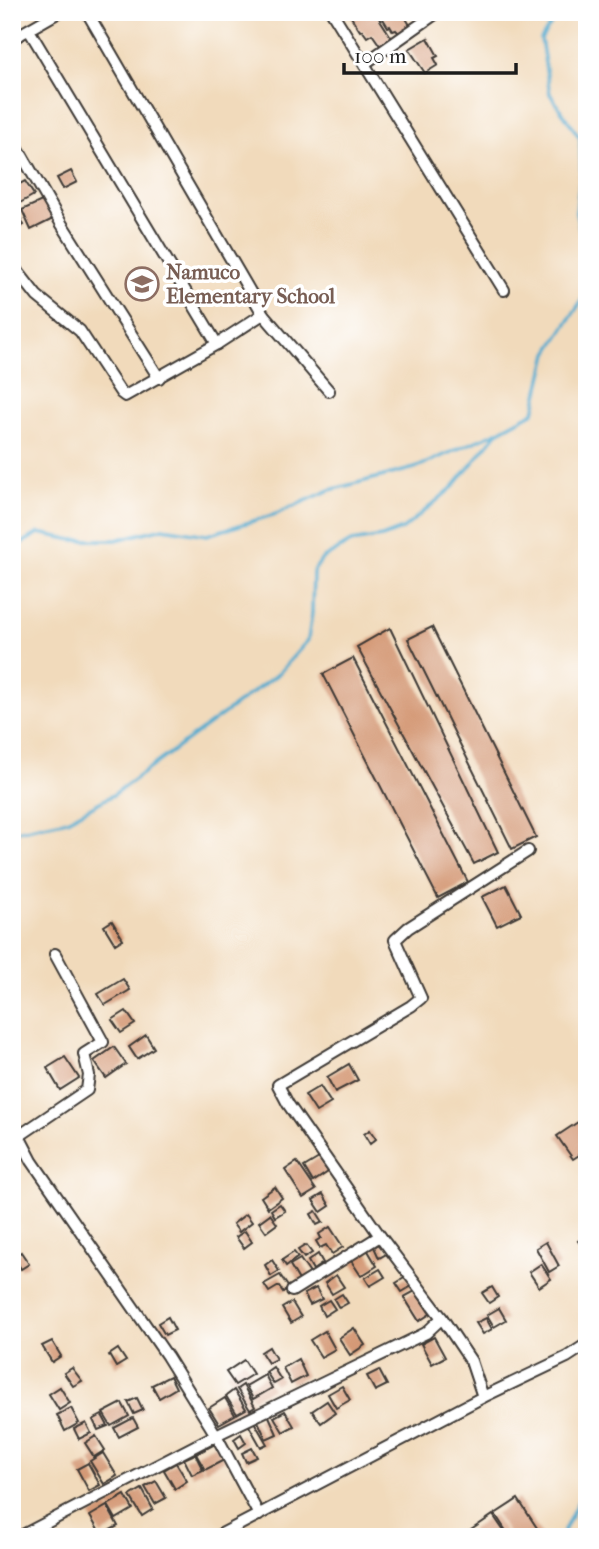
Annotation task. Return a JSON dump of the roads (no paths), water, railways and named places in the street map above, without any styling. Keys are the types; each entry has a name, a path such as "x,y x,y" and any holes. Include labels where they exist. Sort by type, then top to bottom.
{"street":[{"path":"12,39 59,12"},
{"path":"87,12 263,314 328,391"},
{"path":"332,12 504,290"},
{"path":"364,64 438,12"},
{"path":"29,30 217,344"},
{"path":"12,138 61,223 159,379"},
{"path":"12,264 37,296 80,331 125,396 159,379 263,314"},
{"path":"483,1397 471,1361 380,1236 288,1104 278,1085 421,998 395,940 408,928 528,851"},
{"path":"55,954 103,1042 84,1054 89,1074 87,1090 19,1136 32,1161 167,1356 216,1435 259,1515"},
{"path":"292,1291 380,1236"},
{"path":"19,1537 216,1435 426,1333 442,1318"},
{"path":"216,1537 483,1397 567,1357 587,1344"}],"waterway":[{"path":"559,12 541,39 550,94 580,138 581,171 576,213 587,260"},
{"path":"12,549 39,533 73,540 116,540 163,528 207,535 276,514 330,490 415,468 499,431 534,412 548,353 587,292"},
{"path":"12,832 67,820 113,795 279,673 308,640 313,572 322,559 351,542 382,537 403,529 453,487 498,432"},
{"path":"561,1537 587,1483"}],"place":[{"name":"Namuco Elementary School","path":"142,284"}]}
